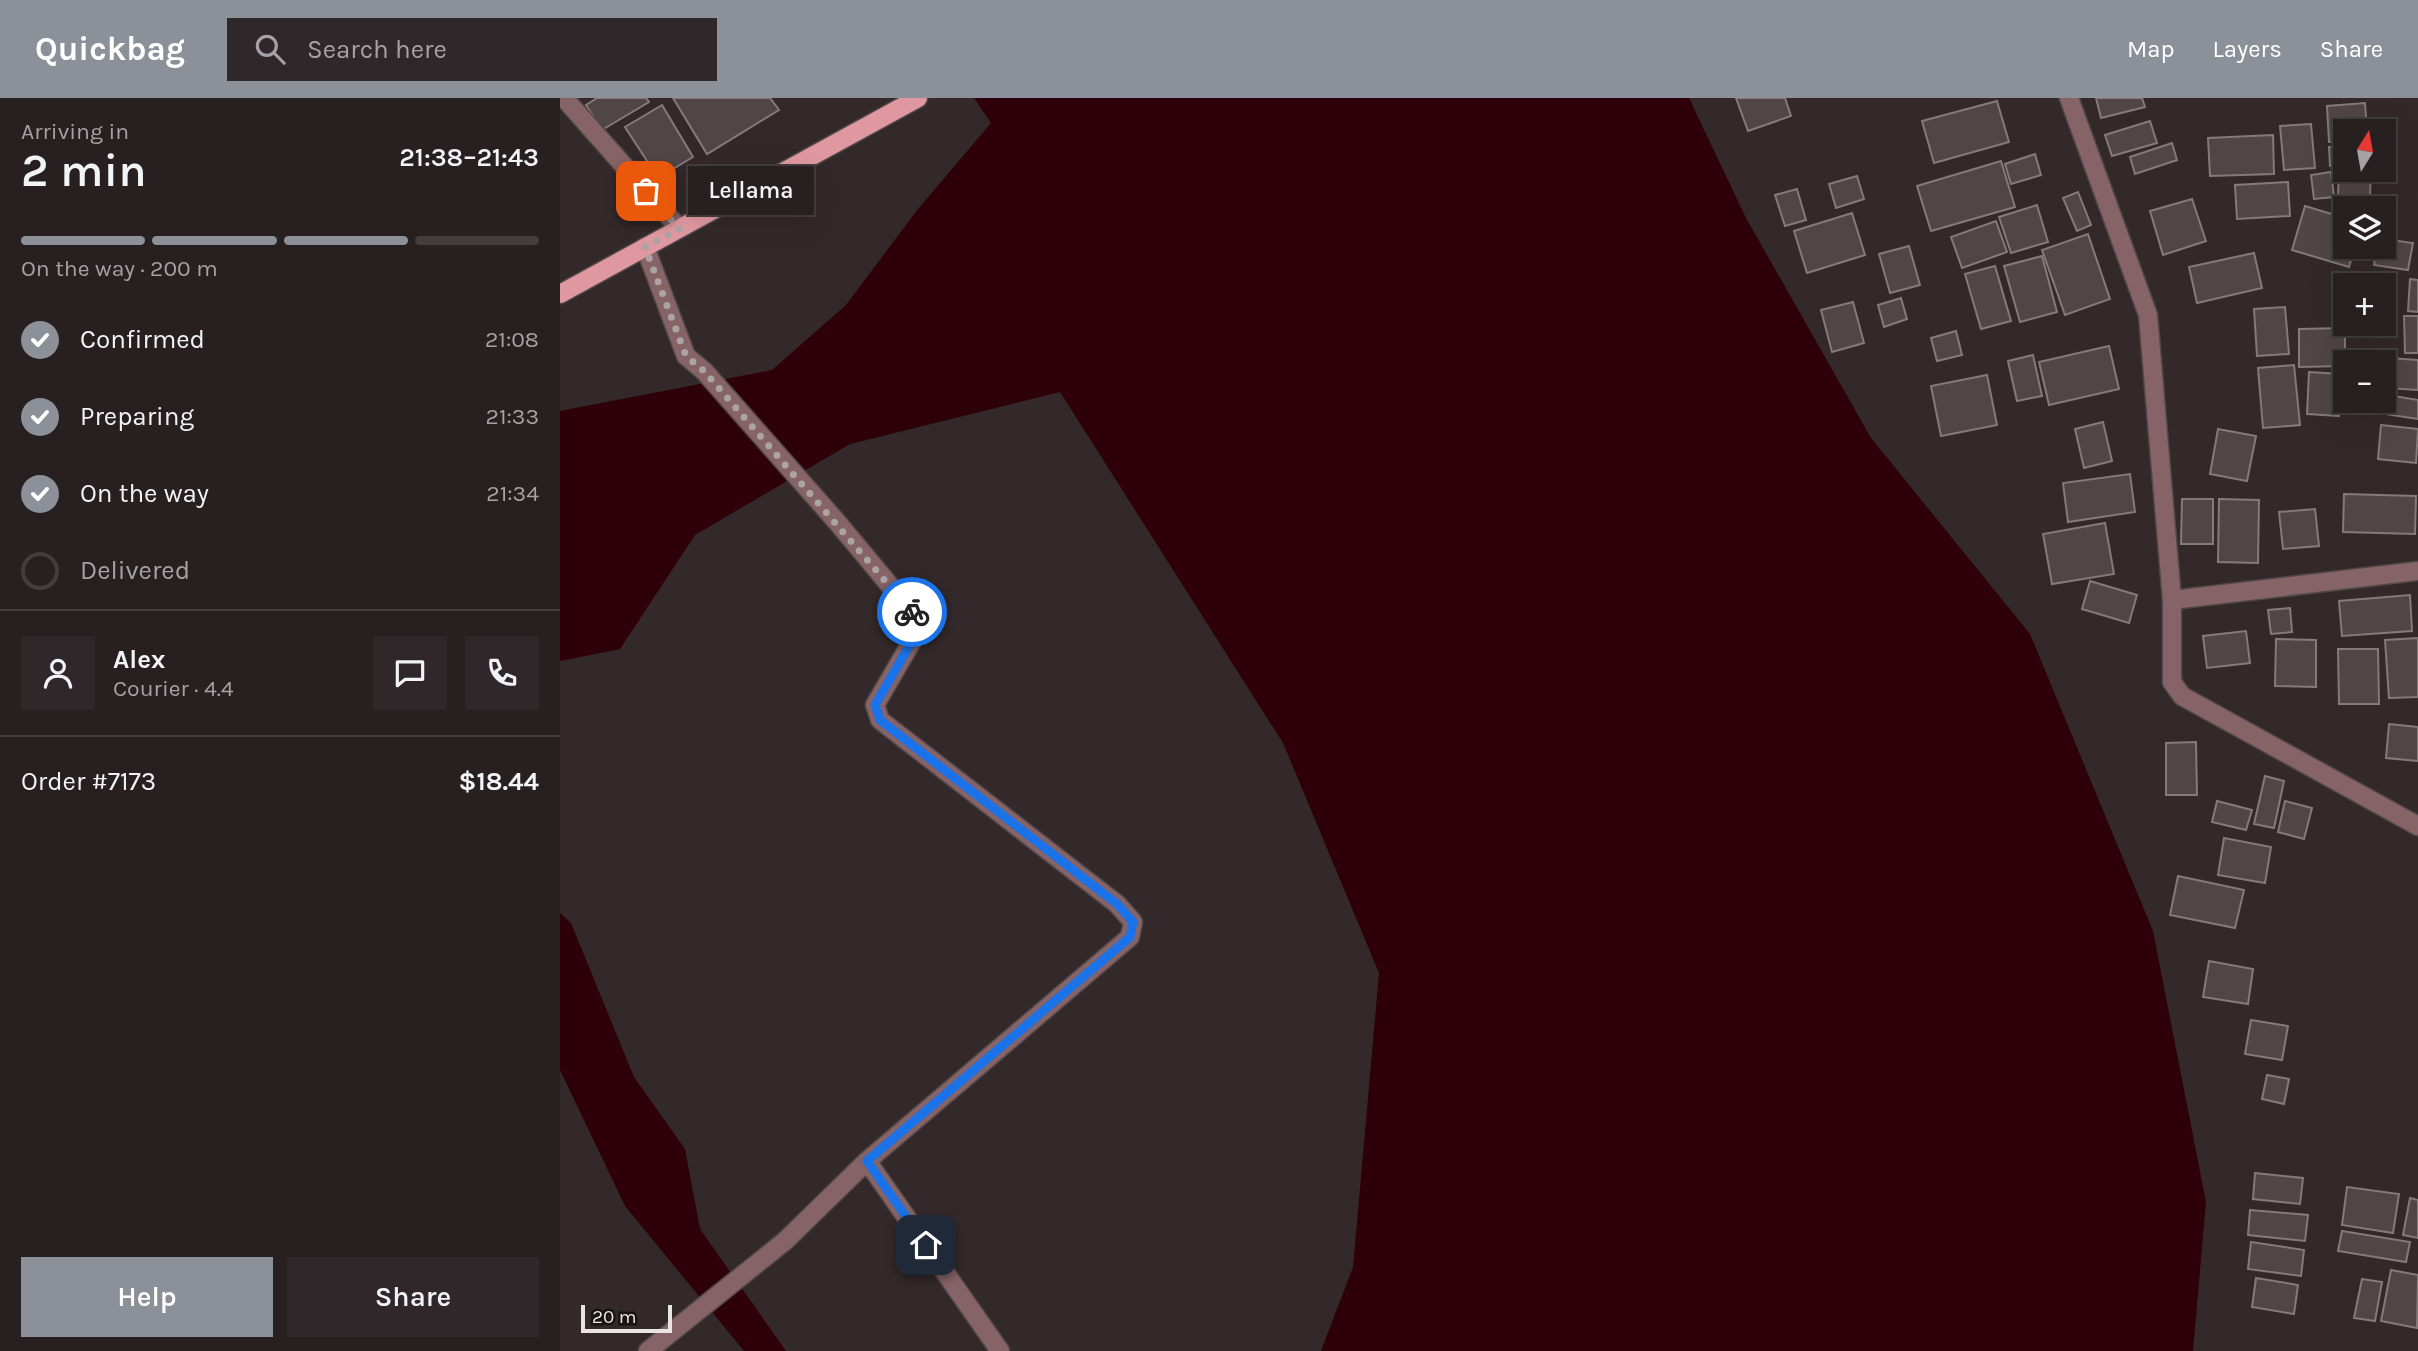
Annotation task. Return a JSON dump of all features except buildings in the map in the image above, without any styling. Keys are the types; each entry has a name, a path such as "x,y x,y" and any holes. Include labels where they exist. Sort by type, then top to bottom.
{"main road":[{"path":"560,294 918,98"}],"street":[{"path":"564,98 679,229"},
{"path":"2069,98 2148,315 2172,600 2172,682 2182,696 2418,826"},
{"path":"645,247 686,356 704,371 837,522 922,624 875,705 880,720 1117,904 1133,922 1130,937 867,1161 785,1241 650,1349"},
{"path":"2172,600 2418,571"},
{"path":"867,1161 1000,1351"}],"shaded area":[{"path":"974,98 1689,98 1746,218 1871,438 2030,634 2153,931 2206,1202 2193,1351 1321,1351 1353,1267 1379,973 1283,743 1060,392 850,444 695,535 620,649 560,661 560,411 772,370 846,305 918,209 991,123"},
{"path":"560,913 571,923 634,1077 685,1149 700,1229 786,1351 744,1351 625,1206 560,1070"}],"way so far":[{"path":"646,191 679,229 645,247 686,356 704,371 912,612"}],"place":[{"name":"Lellama","path":"646,191"}],"route":[{"path":"912,612 922,624 875,705 880,720 1117,904 1133,922 1130,937 867,1161 926,1245"}]}
